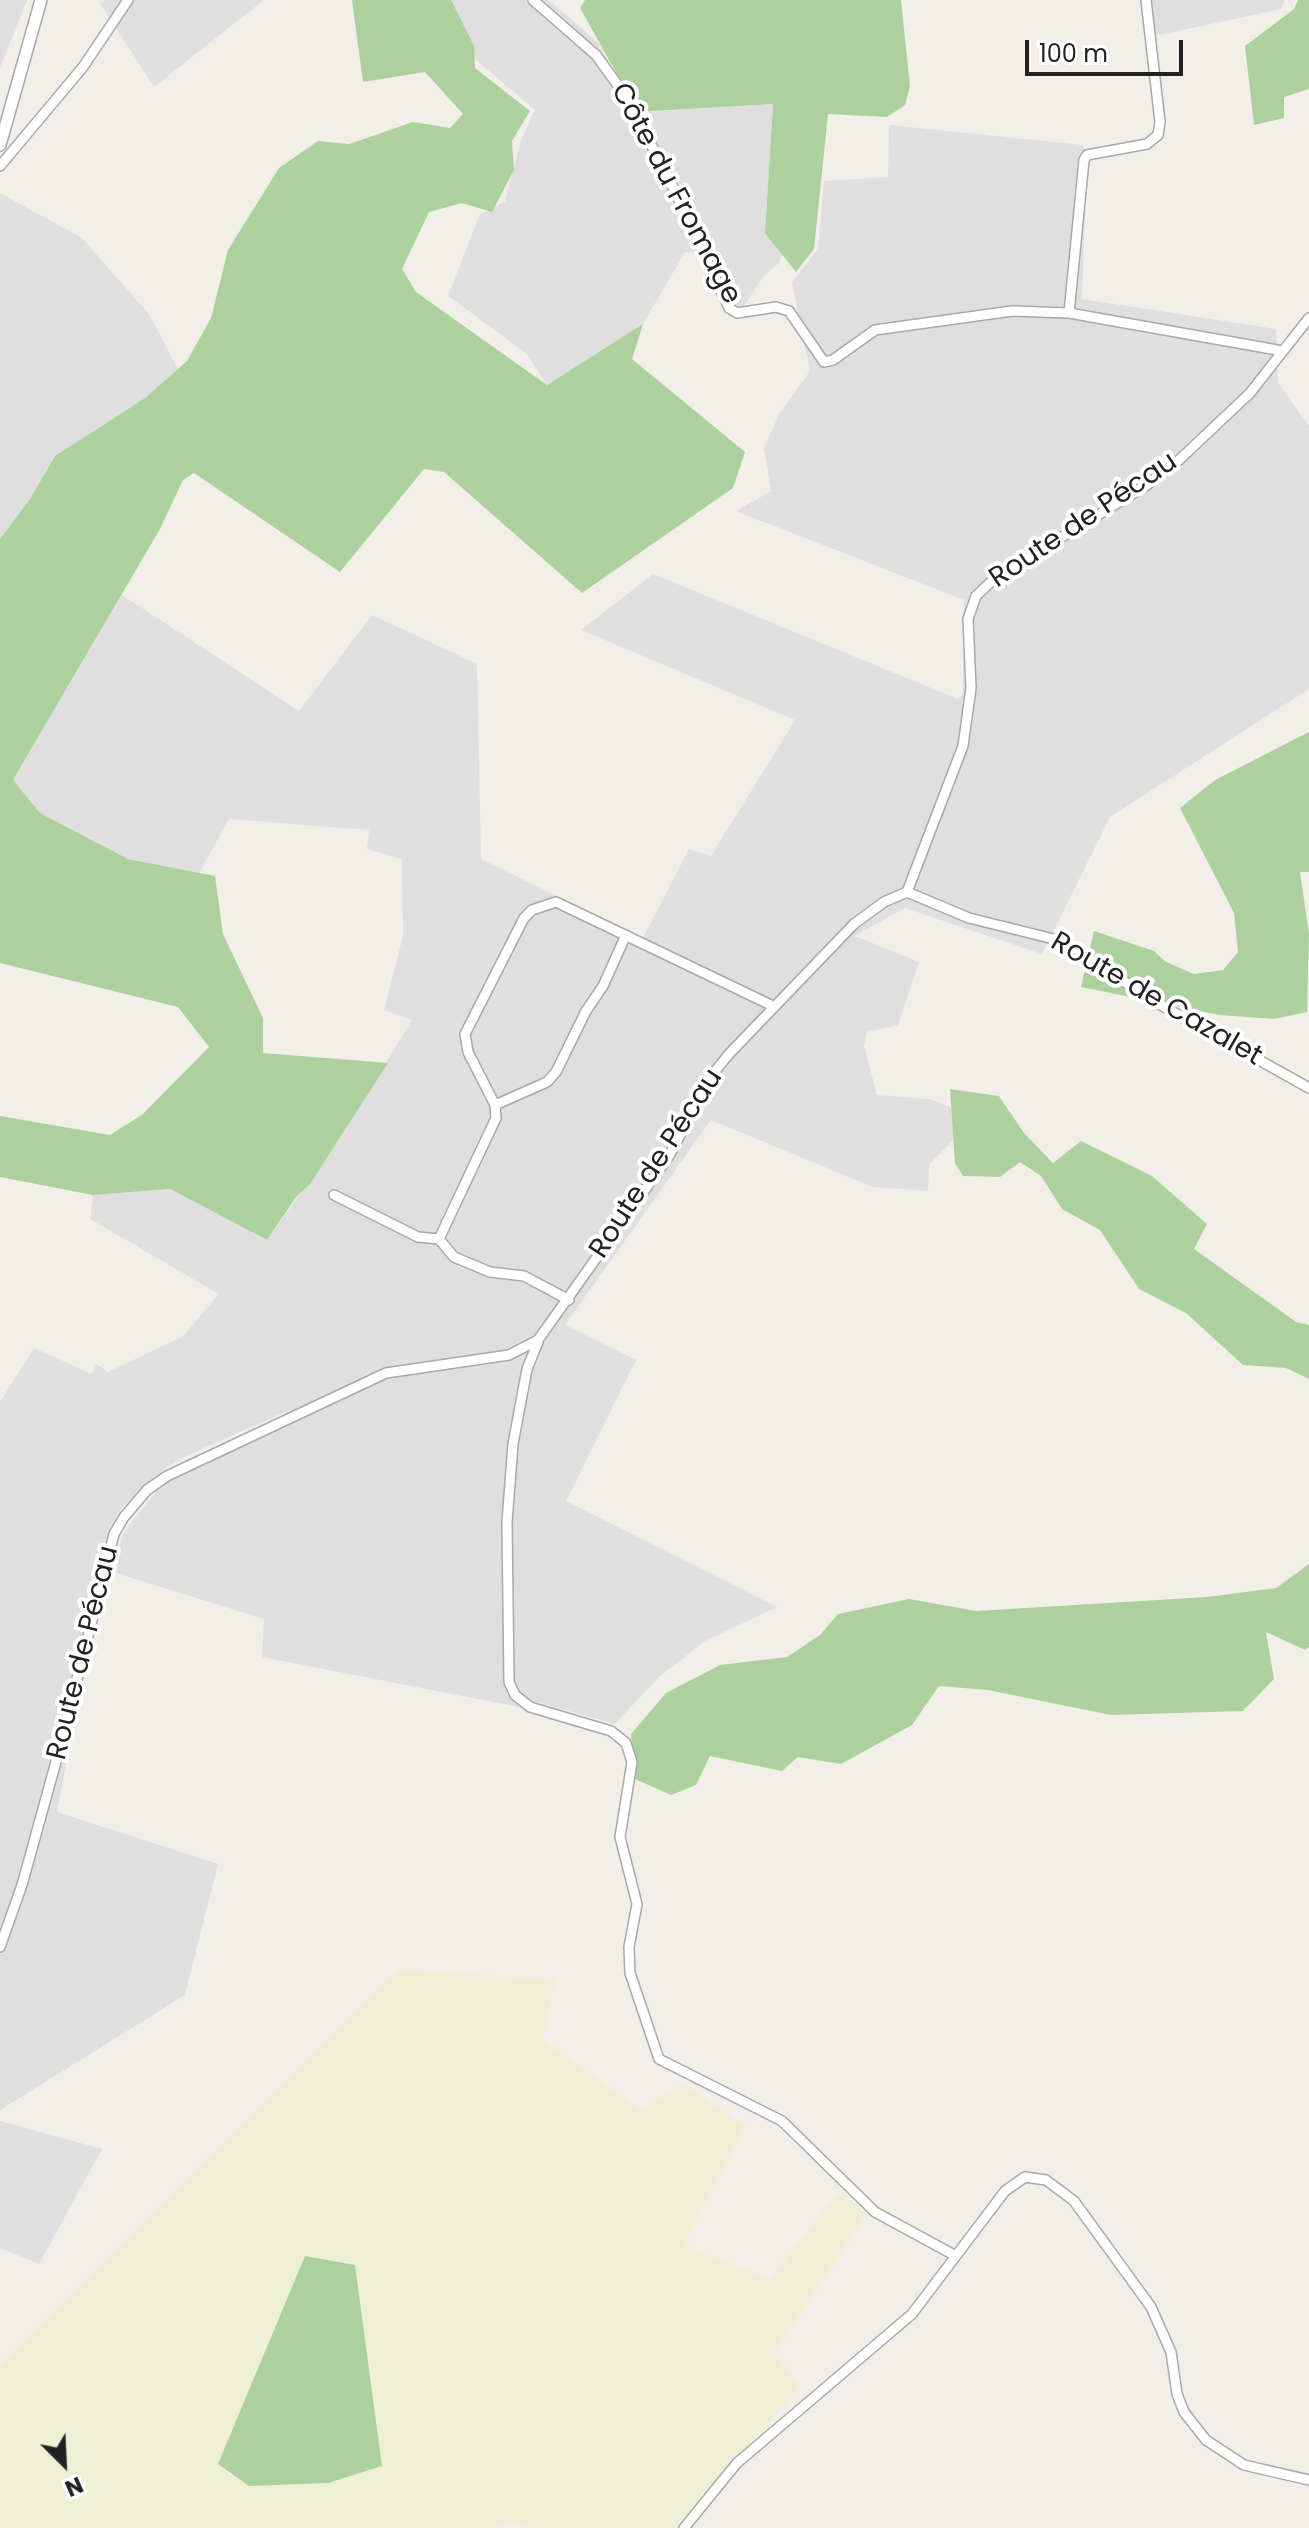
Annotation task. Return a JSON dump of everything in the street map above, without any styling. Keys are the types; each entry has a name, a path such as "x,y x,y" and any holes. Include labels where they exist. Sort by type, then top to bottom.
{"street":[{"path":"0,145 5,114 41,0"},
{"path":"0,166 83,67 128,0"},
{"name":"Côte du Fromage","path":"533,0 596,55 627,98 734,312 776,307 789,311 801,325 816,354 827,363 875,330 1000,311 1069,313 1283,351"},
{"path":"1069,313 1084,160 1087,155 1147,144 1158,135 1160,122 1146,0"},
{"path":"5,129 16,135 27,134"},
{"name":"Route de Pécau","path":"0,1947 22,1885 50,1784 114,1534 139,1499 167,1476 220,1448 386,1373 514,1354 538,1340 669,1156 712,1075 773,1006 854,924 884,902 907,892 963,746 971,688 968,619 976,596 995,578 1147,485 1178,461 1250,393 1309,318"},
{"name":"Route de Cazalet","path":"907,892 969,918 1066,942 1150,999 1309,1088"},
{"path":"439,1239 493,1127 495,1105 468,1052 465,1034 524,918 532,910 556,902 773,1006"},
{"path":"495,1105 547,1082 556,1072 586,1011 603,986 626,935"},
{"path":"334,1195 418,1237 439,1239 454,1257 490,1272 524,1276 569,1300"},
{"path":"538,1340 527,1369 513,1444 507,1522 509,1682 515,1695 530,1707 611,1731 626,1743 632,1762 620,1837 637,1904 629,1947 630,1973 659,2059 782,2121 875,2212 956,2256"},
{"path":"514,1354 527,1369"},
{"path":"684,2528 737,2463 912,2314 1005,2191 1017,2180 1033,2177 1059,2186 1074,2201 1151,2307 1171,2352 1177,2394 1194,2427 1223,2454 1244,2465 1309,2480"}],"shaded area":[{"path":"0,0 27,0 0,68"},
{"path":"106,0 264,0 154,87 100,3"},
{"path":"448,0 548,0 598,42 635,113 773,104 765,232 788,242 779,263 764,276 741,310 729,317 697,253 685,252 643,324 547,385 526,353 448,296 480,214 505,202 521,140 535,110 475,59"},
{"path":"1142,0 1285,0 1281,9 1150,37"},
{"path":"889,125 1083,145 1087,155 1082,299 1276,329 1278,383 1309,426 1309,689 1110,817 1042,954 905,908 855,936 919,962 898,1025 867,1032 864,1046 877,1095 930,1099 977,1117 929,1164 928,1191 873,1187 711,1120 565,1325 636,1360 566,1501 777,1607 705,1641 660,1676 615,1724 536,1702 519,1707 262,1657 264,1619 116,1573 122,1535 162,1484 367,1388 285,1412 186,1456 165,1468 122,1507 109,1531 57,1812 218,1864 185,1995 0,2110 0,1402 34,1348 92,1374 96,1364 108,1372 182,1337 219,1294 90,1219 93,1195 170,1189 267,1240 338,1141 412,1020 384,1010 403,936 402,859 367,849 369,830 229,819 199,873 128,859 40,813 13,780 122,595 299,711 372,615 477,664 481,859 643,938 689,849 711,856 795,720 581,630 653,574 958,699 963,694 964,600 736,511 771,491 764,449 779,414 810,371 792,282 818,249 824,181 888,177"},
{"path":"0,193 82,238 149,314 178,369 145,398 55,456 30,499 0,539"},
{"path":"0,2121 102,2149 39,2264 0,2248"}],"green space":[{"path":"352,0 451,0 474,46 475,68 530,111 512,141 514,170 492,212 462,203 429,212 402,269 416,292 547,385 643,324 632,359 745,452 733,488 582,593 444,472 424,469 340,572 194,473 183,480 160,529 13,780 40,813 128,859 215,876 223,934 263,1018 263,1053 388,1063 310,1184 296,1197 267,1240 170,1189 93,1195 0,1177 0,1116 110,1135 143,1114 209,1047 178,1007 0,963 0,539 30,499 55,456 145,398 187,361 211,318 228,250 279,168 318,141 349,144 413,122 450,128 463,114 425,72 363,82"},
{"path":"585,0 901,0 910,86 905,105 887,117 828,114 814,249 796,272 765,233 773,104 638,112 580,8"},
{"path":"1298,0 1309,0 1309,89 1284,97 1284,118 1254,125 1245,46 1294,9"},
{"path":"1309,732 1309,872 1300,872 1309,934 1307,1012 1274,1019 1220,1015 1081,987 1094,931 1154,951 1166,962 1194,974 1223,970 1238,952 1234,913 1180,808 1215,780"},
{"path":"950,1089 999,1096 1024,1133 1053,1163 1081,1141 1152,1176 1207,1224 1194,1249 1296,1322 1309,1325 1309,1379 1286,1368 1243,1365 1186,1313 1139,1289 1100,1230 1062,1209 1041,1176 1020,1162 1000,1177 963,1176 955,1163"},
{"path":"1309,1564 1309,1647 1305,1650 1266,1632 1274,1679 1243,1711 1111,1715 988,1690 939,1686 912,1725 841,1764 798,1757 782,1771 710,1756 696,1785 671,1795 635,1779 631,1734 666,1693 720,1665 787,1657 820,1635 838,1614 909,1599 976,1611 1207,1597 1276,1588"},
{"path":"398,1969 555,1980 543,2040 641,2110 684,2084 746,2126 683,2245 770,2279 840,2190 865,2217 774,2353 801,2386 674,2528 532,2528 507,2523 495,2528 0,2528 0,2366"},
{"path":"305,2256 355,2265 382,2466 328,2483 249,2486 218,2464"}]}
